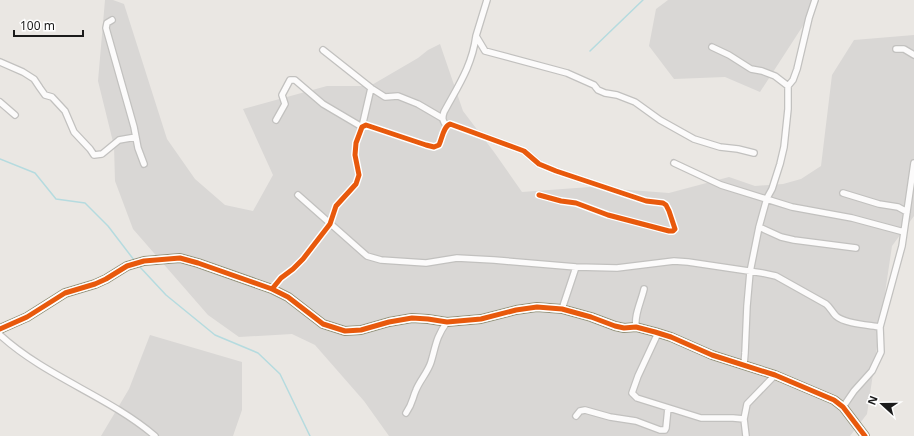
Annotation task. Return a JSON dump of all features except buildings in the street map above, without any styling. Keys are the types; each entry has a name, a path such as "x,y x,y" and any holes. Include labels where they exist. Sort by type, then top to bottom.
{"street":[{"path":"442,118 467,71 487,0"},
{"path":"744,365 746,353 747,306 750,272 759,227 767,198 772,189 780,164 784,147 788,110 788,86 793,80 797,69 809,18 815,0"},
{"path":"112,20 107,23 106,28 134,126 138,148 144,164"},
{"path":"476,36 485,51 567,73 594,85 598,90 605,94 617,95 635,102 660,120 694,139 707,144 754,153"},
{"path":"712,47 730,55 751,69 775,76 788,86"},
{"path":"896,49 904,49 914,55"},
{"path":"323,50 371,88 385,97 398,96 418,104 442,118 443,122 447,126"},
{"path":"0,62 23,72 34,79 46,95 52,97 65,111 74,132 94,155 102,154 119,140 136,137"},
{"path":"276,120 285,104 282,95 290,80 295,80 323,104 362,127 366,125 434,147 439,145 447,126"},
{"path":"272,289 281,278 303,259 330,224 336,206 356,184 358,175 355,154 356,143 362,127 371,88"},
{"path":"0,102 15,115"},
{"path":"447,126 450,124 511,145 524,151 539,164 556,171 646,201 663,203 669,211 675,229 673,231 669,231 632,222 576,203 561,201 539,195"},
{"path":"674,163 726,187 767,198 798,209 852,218 904,232"},
{"path":"843,407 872,371 878,360 881,345 880,326 900,257 914,163"},
{"path":"843,193 898,208 907,212"},
{"path":"298,195 367,256 382,260 426,263 457,258 576,267 617,268 674,261 776,276 826,304 836,316 840,318 856,324 880,326"},
{"path":"759,227 781,237 794,240 856,248"},
{"path":"0,329 27,317 65,293 95,284 127,266 144,261 183,258 272,289 288,298 322,324 345,331 361,330 389,322 412,318 447,322 481,319 527,308 562,309 591,317 615,326 624,328 636,327 671,337 712,355 775,375 834,400 843,407 865,436"},
{"path":"562,309 576,267"},
{"path":"636,327 635,319 644,289"},
{"path":"406,413 412,404 415,391 422,377 431,364 436,339 447,322"},
{"path":"658,333 638,376 632,393 637,398 701,418 744,419"},
{"path":"0,335 15,348 61,378 134,419 155,436"},
{"path":"746,436 744,419 745,408 749,400 775,375"},
{"path":"576,416 580,411 585,410 610,417 636,420 663,430 666,428 668,408"}],"shaded area":[{"path":"105,0 113,0 124,4 167,139 195,179 225,205 253,211 273,175 243,109 327,86 370,86 440,44 463,111 522,192 590,187 669,193 729,177 755,186 783,184 801,179 821,166 832,75 854,40 914,35 914,216 892,246 867,414 850,436 389,436 364,401 315,345 292,334 239,337 208,315 133,229 115,181 114,146 98,81"},
{"path":"668,0 819,1 760,92 725,77 674,79 649,46 656,9"},
{"path":"150,335 242,362 242,410 233,436 101,436 129,389"}],"waterway":[{"path":"590,51 643,0"},
{"path":"0,159 35,173 56,199 85,203 108,226 134,260"},
{"path":"139,266 166,295 215,335 258,353 280,374 310,436"}],"cycle path":[{"path":"272,289 281,278 303,259 330,224 336,206 356,184 359,175 355,155 356,143 362,127 366,125 434,147 439,145 444,130 450,124 524,151 539,164 556,171 646,201 663,203 669,211 675,229 673,231 669,231 608,215 576,203 561,201 539,195"},
{"path":"0,329 27,317 65,293 95,284 127,266 144,261 180,258 272,289 288,297 323,324 345,331 361,330 389,322 412,318 447,322 481,319 516,310 537,307 562,309 624,328 636,327 671,337 712,355 775,375 834,400 843,407 865,436"}]}
